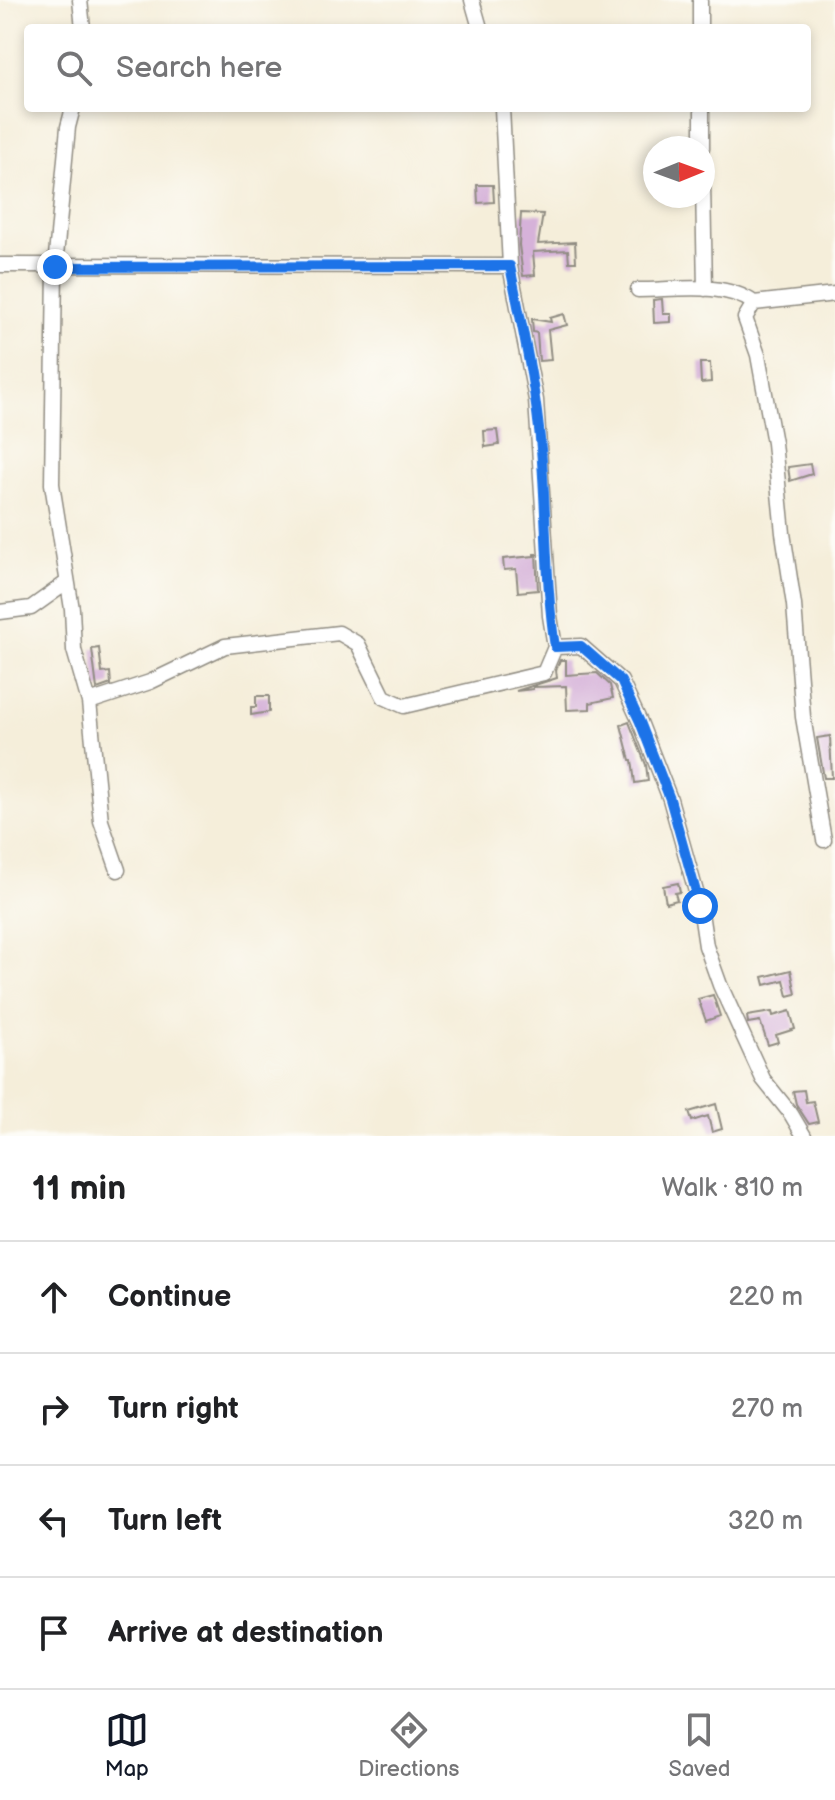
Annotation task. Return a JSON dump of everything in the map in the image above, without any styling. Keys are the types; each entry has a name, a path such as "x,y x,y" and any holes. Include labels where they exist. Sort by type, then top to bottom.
{"street":[{"path":"80,0 83,24"},
{"path":"472,0 479,24"},
{"path":"700,0 700,24"},
{"path":"72,112 55,267 52,484 72,609 74,650 89,702 101,821 118,870"},
{"path":"89,702 150,682 225,646 339,633 358,644 384,697 404,706 544,673 555,647 550,616 541,451 536,400 510,266 502,112"},
{"path":"702,112 702,136"},
{"path":"703,208 705,289"},
{"path":"0,265 510,266"},
{"path":"638,290 705,289 741,294 754,303 835,294"},
{"path":"754,303 745,318 758,355 774,443 794,605 803,717 824,840"},
{"path":"0,612 31,608 66,583"},
{"path":"555,647 581,646 621,681 670,799 700,906 706,946 720,985 763,1079 804,1136"}],"building":[{"path":"477,185 493,185 494,202 478,203"},
{"path":"521,213 543,214 538,244 575,242 576,262 569,262 568,250 533,252 535,275 523,276 519,245"},
{"path":"662,299 663,314 671,314 671,322 654,323 653,300"},
{"path":"564,314 567,325 548,330 551,360 539,361 537,333 533,332 532,319 551,322 550,318"},
{"path":"700,363 710,363 711,382 701,383"},
{"path":"497,430 499,445 485,447 484,431"},
{"path":"810,464 812,474 790,481 788,467"},
{"path":"534,554 538,590 518,592 516,569 504,570 503,559"},
{"path":"99,648 102,673 110,672 111,684 97,689 92,649"},
{"path":"560,660 566,660 566,675 597,673 610,685 613,698 590,703 590,709 567,710 566,686 516,691 557,678"},
{"path":"256,696 269,696 269,712 251,715 251,707 256,707"},
{"path":"629,722 646,765 648,781 635,783 632,760 621,725"},
{"path":"830,736 832,778 824,778 817,738"},
{"path":"678,883 680,892 675,893 677,900 666,903 663,886"},
{"path":"791,970 796,994 788,996 784,980 765,985 763,977"},
{"path":"713,995 720,1016 706,1021 698,999"},
{"path":"790,1011 795,1029 776,1035 778,1042 768,1045 760,1021 748,1023 747,1016 772,1012 773,1016"},
{"path":"804,1090 806,1102 813,1101 818,1122 809,1124 796,1104 793,1091"},
{"path":"716,1104 722,1129 712,1132 708,1116 692,1121 689,1112"}],"route":[{"path":"55,267 510,266 536,400 550,616 555,647 581,646 621,681 670,799 700,906"}]}
